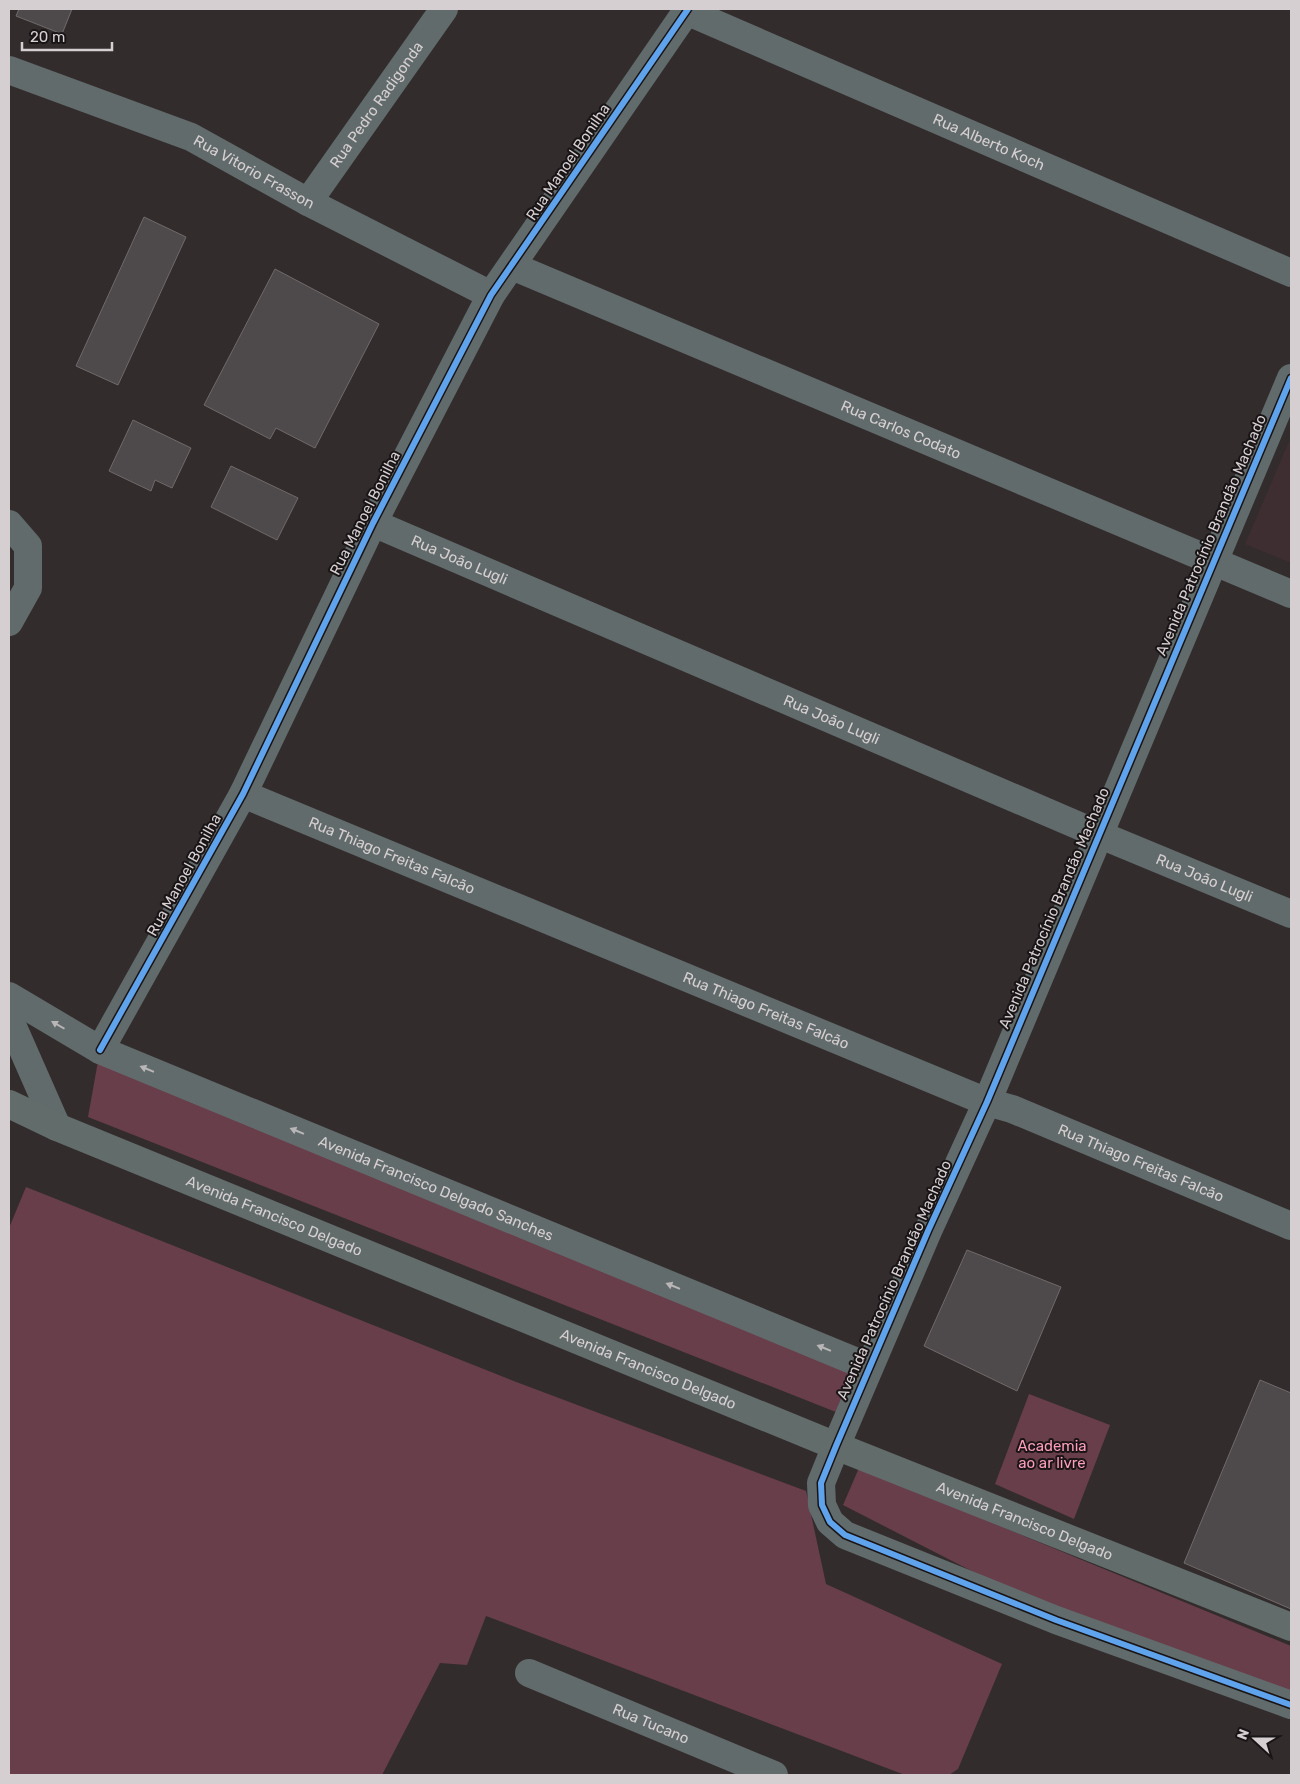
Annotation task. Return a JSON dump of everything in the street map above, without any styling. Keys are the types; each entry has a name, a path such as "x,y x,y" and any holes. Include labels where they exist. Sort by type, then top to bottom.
{"main road":[{"name":"Avenida Francisco Delgado","path":"9,1104 56,1126 836,1446 1291,1627"}],"street":[{"name":"Rua Pedro Radigonda","path":"308,202 444,9"},
{"name":"Rua Manoel Bonilha","path":"100,1050 243,794 373,523 491,295 687,10"},
{"name":"Rua Alberto Koch","path":"687,10 1291,273"},
{"name":"Rua Vitorio Frasson","path":"9,70 191,137 308,202 491,295"},
{"name":"Rua Carlos Codato","path":"512,266 1291,594"},
{"name":"Avenida Patrocínio Brandão Machado","path":"1291,378 987,1102 869,1367 821,1483 822,1505 830,1522 844,1534 1056,1620 1291,1706"},
{"name":"Rua João Lugli","path":"373,523 1098,834 1291,914"},
{"path":"9,524 28,546 28,588 9,622"},
{"name":"Rua Thiago Freitas Falcão","path":"243,794 987,1102 1012,1109 1291,1226"},
{"name":"Avenida Francisco Delgado Sanches","path":"9,996 100,1050 869,1367"},
{"path":"9,1018 56,1126"},
{"name":"Rua Tucano","path":"529,1673 774,1775"}],"shaded area":[{"path":"1291,437 1291,563 1245,544"}],"green space":[{"path":"100,1050 866,1369 846,1416 88,1117"},
{"path":"26,1187 511,1380 806,1491 826,1584 1002,1664 958,1769 949,1775 905,1775 486,1616 467,1665 440,1663 382,1775 9,1775 9,1228"},
{"name":"Academia ao ar livre","path":"1029,1394 1110,1425 1074,1519 995,1484"},
{"path":"859,1468 1291,1646 1291,1714 1071,1622 843,1505"}],"building":[{"path":"19,9 72,9 62,34 16,16"},
{"path":"144,217 186,237 118,385 76,366"},
{"path":"275,269 379,324 315,448 276,428 270,439 204,405"},
{"path":"133,420 191,448 172,488 155,480 151,491 109,471"},
{"path":"231,466 298,498 277,540 211,507"},
{"path":"967,1250 1061,1287 1017,1391 924,1346"},
{"path":"1260,1380 1291,1393 1291,1609 1184,1563"}],"cycle path":[{"path":"100,1050 243,794 373,523 491,295 688,9"},
{"path":"1291,378 987,1102 928,1231 821,1483 822,1505 830,1522 845,1535 1056,1620 1291,1705"}]}
